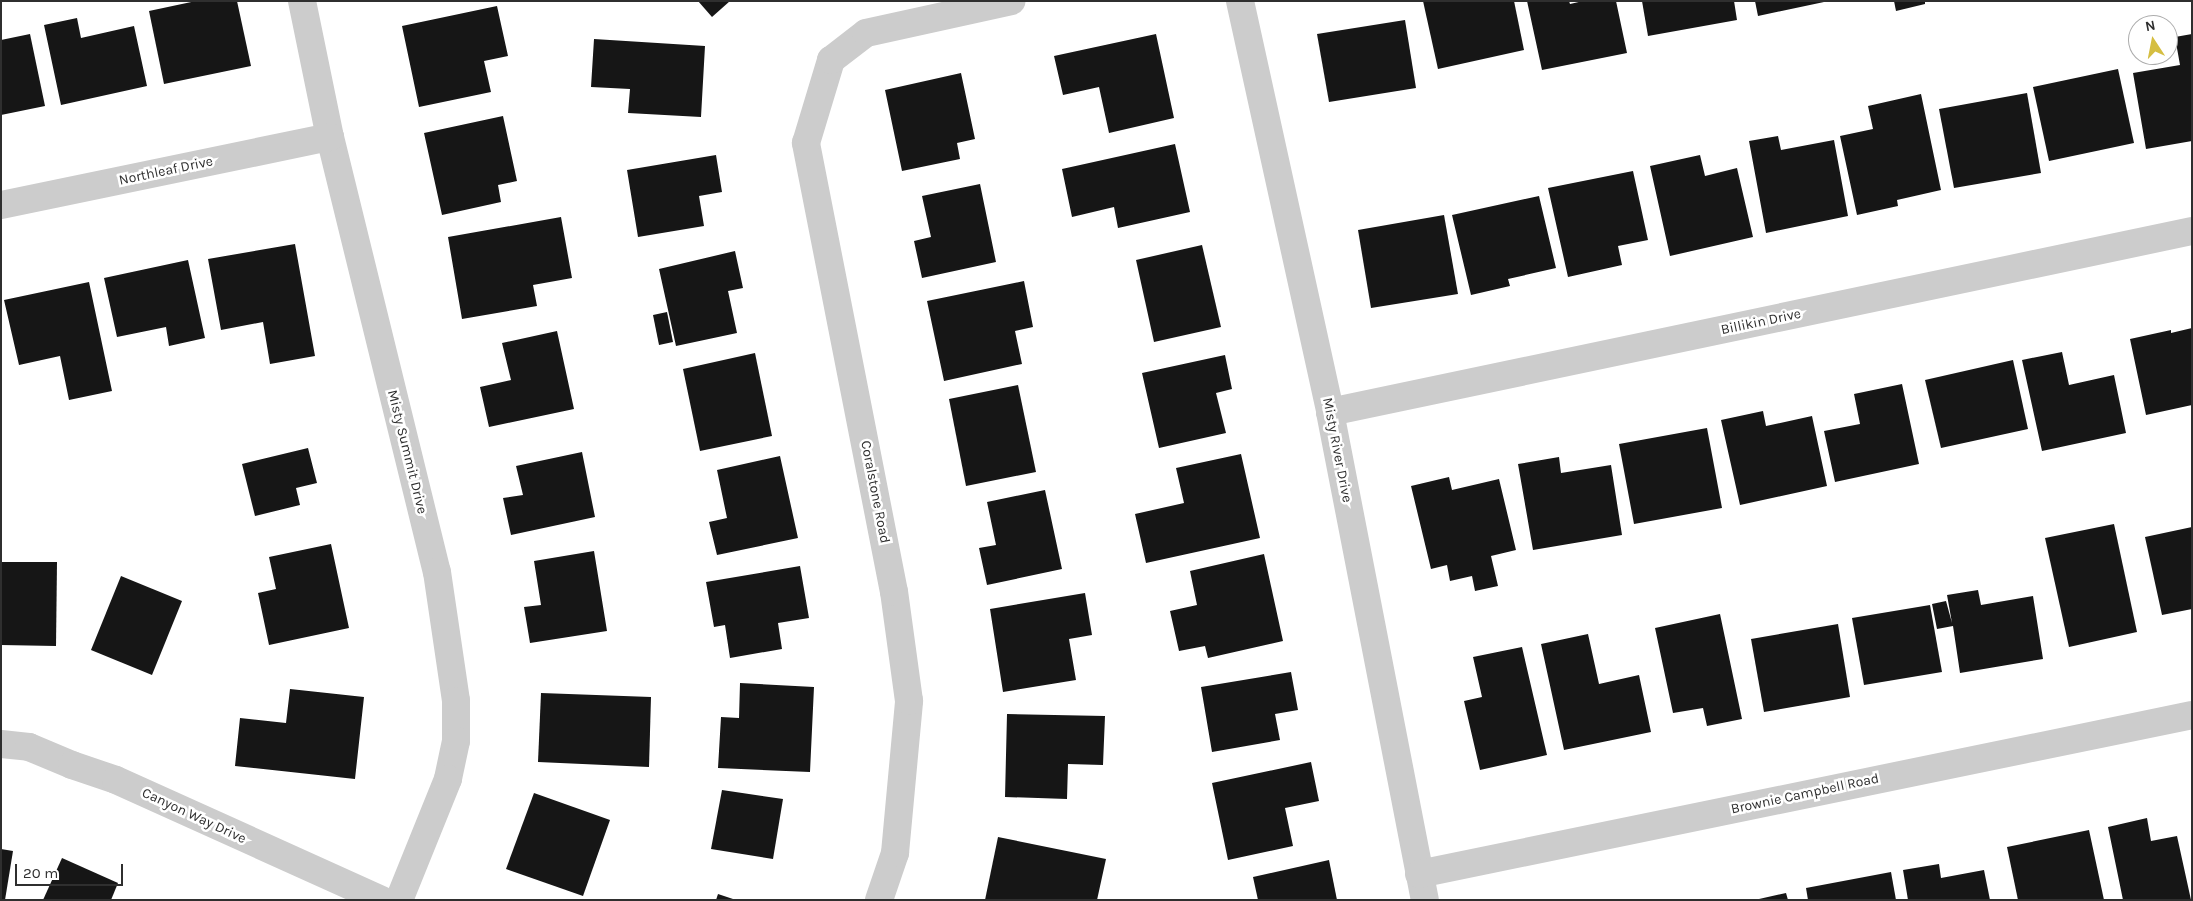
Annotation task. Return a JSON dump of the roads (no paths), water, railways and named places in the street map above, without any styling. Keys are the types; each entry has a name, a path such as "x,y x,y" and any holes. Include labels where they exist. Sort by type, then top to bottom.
{"street":[{"name":"Misty Summit Drive","path":"302,1 330,137 437,572 456,701 456,742 448,779 399,900"},
{"name":"Coralstone Road","path":"879,900 895,853 909,701 894,592 806,143 831,60 866,32 1012,1"},
{"name":"Misty River Drive","path":"1240,1 1330,412 1422,887"},
{"name":"Northleaf Drive","path":"1,205 330,137"},
{"name":"Billikin Drive","path":"1330,412 2192,231"},
{"name":"Brownie Campbell Road","path":"1422,887 2192,715"},
{"name":"Canyon Way Drive","path":"1,744 29,747 72,765 116,780 382,900"}]}
